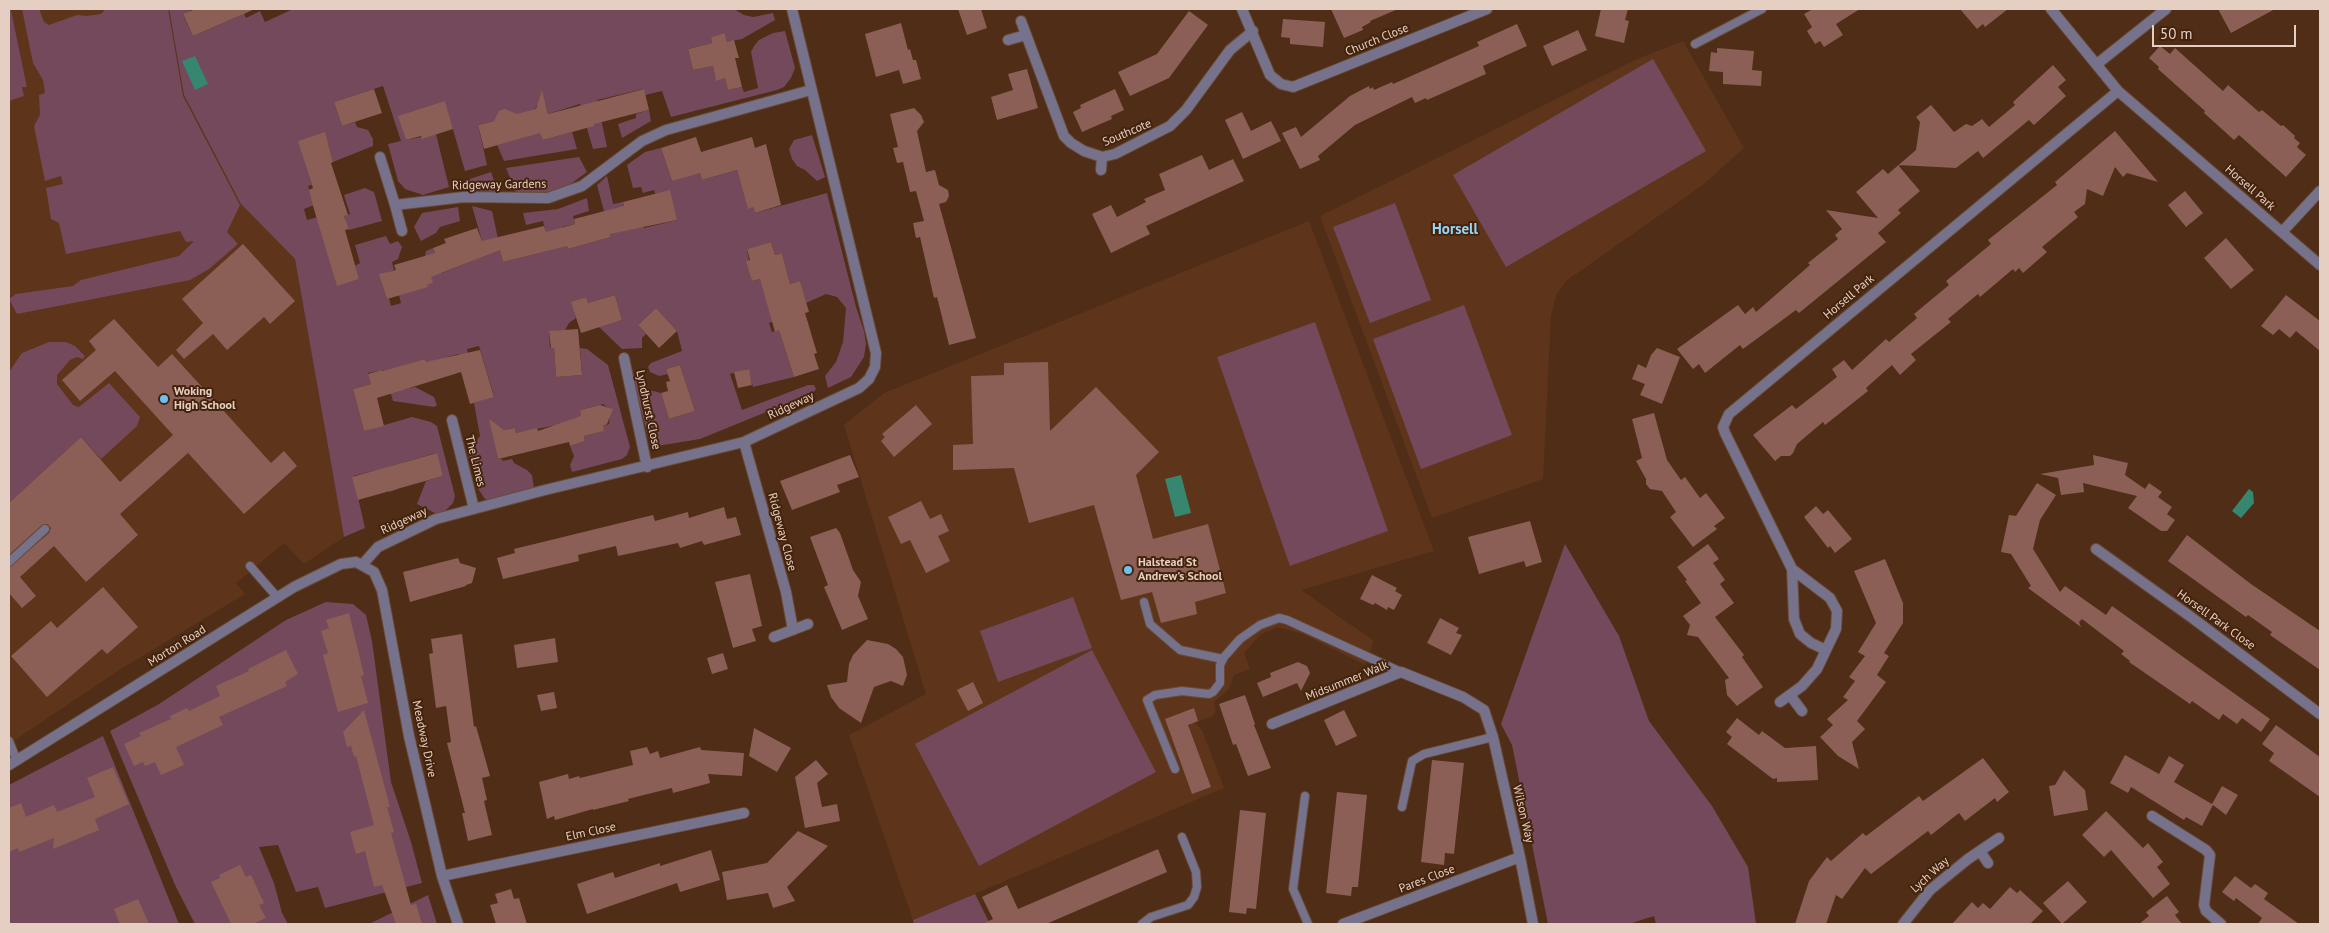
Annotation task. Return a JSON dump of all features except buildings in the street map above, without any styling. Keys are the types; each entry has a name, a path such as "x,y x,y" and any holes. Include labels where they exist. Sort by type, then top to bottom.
{"street":[{"name":"Ridgeway","path":"362,565 378,547 436,519 545,490 648,467 744,442 859,388 869,379 875,367 876,353 792,9"},
{"path":"1242,9 1252,31"},
{"name":"Church Close","path":"1252,31 1270,75 1277,82 1287,87 1300,86 1487,9"},
{"name":"Horsell Park","path":"2051,9 2098,64 2118,91 2320,265"},
{"path":"2098,64 2166,9"},
{"name":"Southcote","path":"1022,22 1064,136 1078,147 1102,156 1115,154 1170,126 1186,110 1230,50 1252,31"},
{"path":"1008,40 1026,35"},
{"name":"Ridgeway Gardens","path":"395,205 464,197 548,198 582,186 642,141 666,130 811,90"},
{"name":"Horsell Park","path":"1826,650 1811,643 1800,634 1794,619 1792,569 1725,433 1724,427 1729,414 2118,91"},
{"path":"1101,170 1102,156"},
{"path":"380,157 402,231"},
{"path":"2282,232 2320,191"},
{"name":"Lyndhurst Close","path":"624,358 648,467"},
{"name":"The Limes","path":"452,420 474,509"},
{"name":"Ridgeway Close","path":"744,442 786,592 793,630"},
{"name":"Horsell Park Close","path":"2096,549 2198,622 2320,714"},
{"name":"Morton Road","path":"13,763 277,597 341,564 348,562 362,565"},
{"name":"Meadway Drive","path":"362,565 374,572 382,590 409,736 442,876 458,924"},
{"name":"Horsell Park","path":"1780,702 1810,678 1817,669 1836,629 1837,611 1830,598 1792,569"},
{"path":"774,637 808,624"},
{"name":"Midsummer Walk","path":"1272,724 1401,672 1463,697 1484,710"},
{"path":"1790,694 1802,711"},
{"name":"Wilson Way","path":"1484,710 1493,737 1533,924"},
{"name":"Elm Close","path":"442,876 744,813"},
{"path":"2152,816 2206,850 2210,855 2204,905 2206,911 2221,924"},
{"name":"Lych Way","path":"1903,924 1930,890 1999,838"},
{"path":"1980,851 1988,863"},
{"name":"Pares Close","path":"1343,924 1520,857"}],"lane":[{"path":"1696,44 1762,9"},
{"path":"9,562 45,529"},
{"path":"250,566 277,597"},
{"path":"1144,602 1150,624 1180,650 1223,659"},
{"path":"1175,769 1148,700 1155,695 1182,691 1208,694 1213,692 1220,683 1220,665 1223,659 1240,639 1260,625 1279,618 1287,620 1401,672"},
{"path":"1402,807 1412,761 1424,754 1493,737"},
{"path":"9,741 13,763"},
{"path":"1304,796 1293,888 1308,924"},
{"path":"1142,924 1151,917 1188,905 1194,897 1197,887 1196,872 1182,837"}],"shaded area":[{"path":"22,9 39,9 44,22 49,25 77,15 101,14 106,9 168,9 183,96 240,205 227,232 238,244 209,269 190,280 17,314 9,299 16,294 73,286 81,280 179,256 194,241 186,242 180,231 66,254 59,223 51,219 46,188 63,184 61,176 45,181 34,126 40,115 39,95 45,93 43,80 33,63"},
{"name":"Woking High School","path":"169,9 184,95 241,204 295,259 344,537 304,564 284,543 236,583 245,594 121,669 9,744 9,101 24,96 22,87 27,86 11,10"},
{"path":"169,9 189,9 190,11 183,15 193,36 241,15 238,9 242,9 246,18 260,11 265,22 293,9 734,9 744,15 753,17 773,13 775,20 742,39 727,42 725,33 711,37 712,43 688,49 693,70 713,66 716,80 725,78 728,90 742,87 744,92 758,88 751,52 754,46 759,40 773,33 785,31 795,68 791,78 784,87 671,117 662,91 645,95 643,89 597,100 607,147 593,149 580,104 548,114 546,105 542,103 537,105 535,110 543,140 572,132 577,149 504,161 497,145 529,136 523,113 478,125 487,165 465,171 445,102 399,116 406,140 436,134 449,187 423,195 405,189 398,181 388,144 401,141 383,86 334,102 342,126 355,122 357,127 368,130 373,139 373,146 333,162 328,144 321,134 299,141 312,185 308,186 314,205 304,209 307,220 318,217 337,285 359,279 355,266 360,263 355,245 386,236 390,244 398,241 402,247 398,259 392,262 394,270 380,275 391,306 401,303 399,295 432,283 425,256 426,251 433,248 442,273 486,255 472,206 492,211 503,262 550,250 543,221 526,225 523,213 558,209 587,198 589,211 573,216 575,224 562,227 568,249 611,237 597,185 607,176 613,204 623,202 629,229 643,226 644,228 677,220 656,196 654,190 643,193 641,187 633,188 627,165 645,152 661,148 672,181 681,178 699,146 701,152 695,154 702,180 737,170 748,208 753,207 755,213 827,193 856,307 864,331 866,344 864,357 851,377 828,388 825,376 836,362 843,342 846,308 837,297 826,294 806,303 800,281 790,284 782,253 775,255 771,242 747,249 752,281 760,279 775,321 769,323 772,332 804,323 781,336 794,377 753,387 748,369 730,374 742,410 808,385 814,385 816,389 813,393 700,439 651,447 633,380 639,377 643,379 649,390 661,393 669,419 695,411 680,365 666,369 668,374 659,376 650,372 648,367 651,363 682,351 677,331 656,308 638,325 646,334 642,338 642,348 622,349 599,327 622,320 615,295 588,303 586,297 572,302 576,318 569,323 565,330 549,332 550,348 554,348 556,377 582,375 580,348 587,349 608,365 630,447 627,455 622,459 572,472 570,465 574,456 570,446 585,441 584,436 603,431 603,426 609,424 610,408 604,404 580,410 582,420 516,433 515,428 496,429 493,434 498,459 503,461 512,459 514,463 527,470 532,475 534,489 488,500 485,499 477,487 468,451 480,436 474,403 494,396 479,346 467,349 470,360 461,363 459,354 447,357 450,373 448,377 443,362 428,367 425,359 395,368 401,390 415,387 434,397 437,405 434,407 393,401 384,370 368,373 371,384 353,389 364,431 412,417 431,422 437,426 455,496 453,503 445,511 437,514 417,504 426,481 443,476 436,453 391,466 398,489 389,492 382,469 353,476 365,528 344,537 295,259 241,204 184,95"},
{"path":"9,10 11,10 27,87 22,87 24,96 9,101"},
{"path":"1683,41 1744,148 1704,184 1566,281 1556,295 1551,316 1543,479 1432,518 1320,216 1637,59"},
{"path":"1653,59 1706,151 1506,267 1453,175"},
{"path":"649,110 651,121 622,138 618,124 636,118 636,114"},
{"path":"812,135 825,177 817,181 805,170 797,166 792,159 789,149 794,140"},
{"path":"579,157 587,172 564,189 545,195 517,195 506,168"},
{"path":"491,172 499,194 469,195 467,180"},
{"path":"365,188 374,192 382,221 349,230 344,216 350,214 344,195"},
{"path":"1395,203 1431,300 1370,323 1333,227"},
{"path":"458,207 460,221 440,227 436,233 421,241 414,227 422,213"},
{"name":"Halstead St Andrew's School","path":"1309,221 1434,551 1301,590 1374,641 1365,665 1303,634 1277,627 1260,635 1244,653 1250,669 1234,675 1229,689 1214,702 1216,710 1213,716 1195,723 1202,730 1224,788 913,920 849,735 926,694 844,425 884,393"},
{"path":"1464,305 1512,435 1421,469 1373,339"},
{"path":"1315,322 1388,531 1290,566 1217,357"},
{"path":"49,342 66,342 75,346 85,356 83,359 77,357 70,360 57,375 57,384 73,405 79,407 109,383 140,417 137,426 101,459 81,437 9,503 9,372 22,353"},
{"path":"1565,544 1619,636 1649,721 1712,806 1748,867 1756,924 1656,924 1654,916 1629,924 1548,924 1512,745 1501,724"},
{"path":"1073,597 1092,648 998,682 980,631"},
{"path":"326,602 353,604 366,615 372,641 391,782 411,842 422,883 325,908 318,887 296,892 278,845 259,847 274,883 282,913 288,924 195,924 175,885 110,731 159,704 286,620"},
{"path":"1092,650 1156,772 979,866 915,744"},
{"path":"103,736 179,924 9,924 9,785"},
{"path":"975,894 990,924 914,924 913,920"},
{"path":"428,895 437,924 369,924"}],"water":[{"path":"195,56 208,84 195,90 182,61"},
{"path":"1181,475 1191,513 1175,517 1165,479"},
{"path":"2249,489 2253,492 2254,503 2241,518 2232,511"}],"place":[{"name":"Woking High School","path":"164,399"},
{"name":"Halstead St Andrew's School","path":"1128,570"}],"district":[{"name":"Horsell","path":"1455,230"}]}
